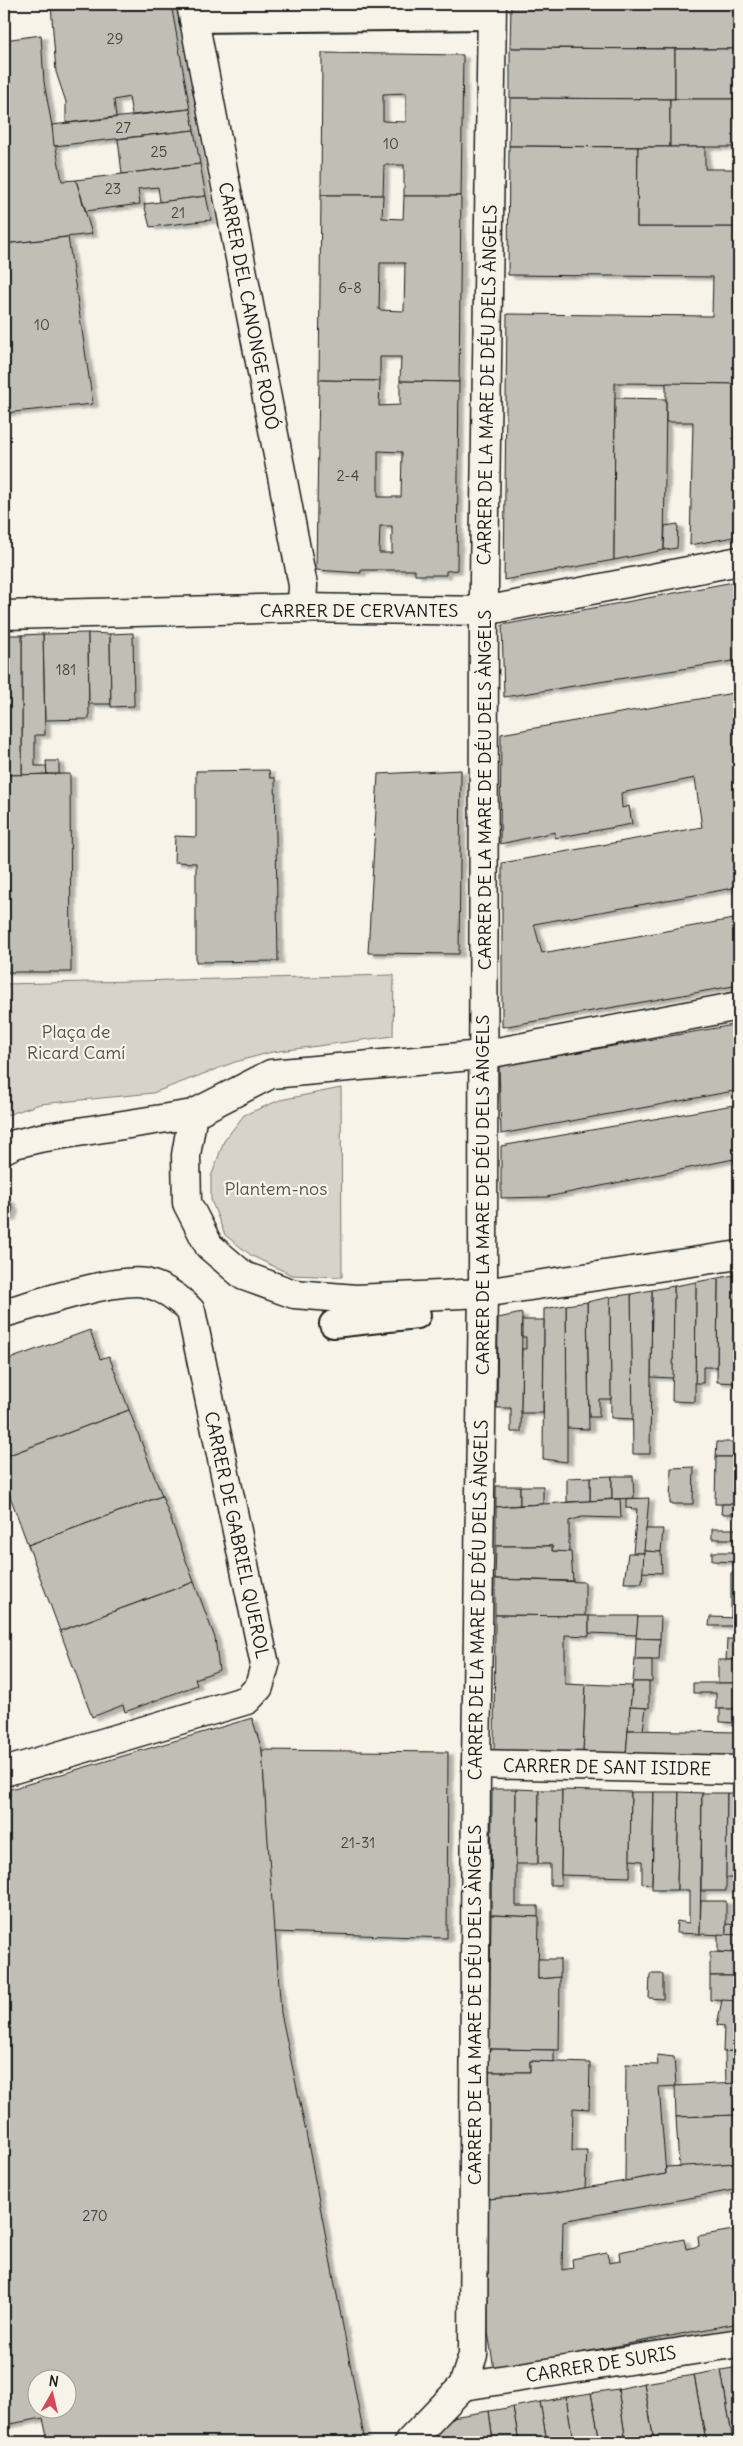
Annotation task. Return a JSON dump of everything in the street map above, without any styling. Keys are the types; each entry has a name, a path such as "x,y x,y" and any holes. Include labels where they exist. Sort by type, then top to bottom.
{"street":[{"path":"192,11 492,10"},
{"name":"CARRER DE LA MARE DE DÉU DELS ÀNGELS","path":"463,2386 473,2355 476,1764 483,1293 484,611 492,10"},
{"name":"CARRER DEL CANONGE RODÓ","path":"192,11 303,585 302,608"},
{"name":"CARRER DE CERVANTES","path":"4,615 302,608 484,611 739,562"},
{"path":"4,1148 40,1138 193,1114 271,1074 482,1055 739,1006"},
{"path":"193,1114 186,1155 186,1202 209,1246 244,1276 294,1294 356,1299 483,1293 739,1255"},
{"name":"CARRER DE GABRIEL QUEROL","path":"4,1312 122,1282 146,1283 177,1295 191,1311 265,1665 258,1687 247,1700 4,1772"},
{"path":"333,1324 417,1316"},
{"name":"CARRER DE SANT ISIDRE","path":"476,1764 739,1770"},
{"name":"CARRER DE SURIS","path":"463,2386 739,2343"},
{"path":"409,2442 463,2386"}],"green space":[{"name":"Plaça de Ricard Camí","path":"394,975 393,1036 272,1052 235,1062 153,1093 40,1104 4,1116 4,984"},
{"name":"Plantem-nos","path":"341,1088 342,1277 292,1275 252,1256 225,1235 211,1200 211,1177 224,1141 244,1115 280,1100"}],"building":[{"path":"51,4 171,4 190,109 132,115 129,97 114,100 116,117 66,123 66,102 56,72"},
{"path":"511,4 739,4 739,49 510,48"},
{"path":"41,35 44,82 62,181 76,180 92,234 4,244 4,40"},
{"path":"510,48 675,49 675,99 510,98"},
{"path":"675,49 739,49 739,99 675,99"},
{"path":"322,53 463,55 461,196 404,196 404,165 384,165 383,195 321,195","holes":["406,93 406,122 383,121 383,94"]},
{"path":"510,98 670,99 670,147 509,146"},
{"path":"670,99 739,99 739,147 670,147"},
{"path":"190,109 194,130 54,146 52,125"},
{"path":"194,130 200,164 122,174 118,139"},
{"path":"509,146 638,147 637,227 739,227 739,384 615,383 614,560 504,580 507,314 712,316 713,277 508,275"},
{"path":"638,147 705,147 705,169 739,169 739,227 637,227"},
{"path":"200,164 206,196 160,202 158,187 138,189 140,204 86,211 76,180"},
{"path":"321,195 383,195 382,218 403,219 404,196 461,196 459,382 400,381 401,357 380,357 380,381 319,380","holes":["380,263 405,263 404,311 379,310"]},
{"path":"206,196 211,220 150,227 144,204"},
{"path":"68,237 93,404 4,413 4,244"},
{"path":"319,380 380,381 379,406 400,405 400,381 459,382 457,570 446,571 446,575 415,575 415,570 361,570 361,573 316,570","holes":["378,451 402,452 401,497 378,497","380,526 392,526 392,553 379,553"]},
{"path":"666,383 739,384 739,536 690,545 693,422 666,422"},
{"path":"615,398 666,399 664,550 614,560"},
{"path":"678,524 677,548 664,550 665,526"},
{"path":"739,581 739,660 504,697 502,625"},
{"path":"88,633 89,719 45,720 43,634"},
{"path":"88,633 110,634 111,704 89,704"},
{"path":"133,633 134,706 111,707 110,634"},
{"path":"43,634 45,735 35,735 35,766 46,766 47,774 22,775 22,635"},
{"path":"4,635 22,635 22,775 4,775"},
{"path":"739,692 739,887 534,924 542,953 739,918 739,985 502,1027 502,863 702,827 695,778 621,793 622,808 629,806 632,824 555,838 555,832 500,844 501,734"},
{"path":"46,761 59,761 59,774 47,774"},
{"path":"269,770 270,778 275,778 278,961 196,962 196,863 174,862 175,836 196,837 196,771"},
{"path":"461,770 459,954 368,953 378,774"},
{"path":"70,774 71,972 4,972 4,775"},
{"path":"739,1024 739,1090 501,1134 499,1066"},
{"path":"739,1104 739,1158 547,1197 501,1198 501,1146"},
{"path":"4,1198 10,1201 13,1209 10,1217 4,1219"},
{"path":"739,1274 739,1383 717,1382 718,1278"},
{"path":"718,1278 717,1367 703,1367 703,1383 695,1383 696,1282"},
{"path":"696,1282 695,1402 672,1401 674,1286"},
{"path":"674,1286 673,1378 651,1377 652,1290"},
{"path":"652,1290 650,1454 633,1454 631,1294"},
{"path":"631,1294 633,1419 611,1418 610,1297"},
{"path":"610,1297 611,1399 599,1399 599,1417 589,1417 587,1302"},
{"path":"587,1302 589,1429 567,1428 566,1305"},
{"path":"566,1305 567,1462 543,1459 544,1309"},
{"path":"522,1313 521,1432 511,1432 511,1408 497,1408 498,1318"},
{"path":"522,1320 544,1320 543,1413 521,1413 522,1349 526,1349 526,1337 522,1337"},
{"path":"90,1330 100,1359 109,1356 129,1410 4,1457 4,1361"},
{"path":"129,1410 162,1496 28,1545 4,1480 4,1457"},
{"path":"717,1442 738,1442 737,1457 716,1457"},
{"path":"716,1457 739,1457 739,1504 715,1504"},
{"path":"694,1467 693,1504 670,1504 671,1468"},
{"path":"612,1476 612,1499 590,1501 590,1477"},
{"path":"612,1476 633,1476 634,1498 612,1499"},
{"path":"590,1477 590,1501 567,1502 567,1478"},
{"path":"496,1486 520,1486 520,1505 496,1507"},
{"path":"520,1486 543,1486 543,1504 520,1505"},
{"path":"162,1496 194,1582 60,1631 28,1545"},
{"path":"649,1498 644,1553 633,1553 637,1509 626,1508 626,1499"},
{"path":"620,1499 621,1518 582,1517 569,1521 569,1552 552,1551 552,1546 496,1546 496,1507"},
{"path":"722,1504 739,1504 739,1514 721,1514"},
{"path":"646,1529 663,1529 661,1552 644,1551"},
{"path":"712,1529 739,1529 739,1552 737,1552 737,1539 712,1539"},
{"path":"496,1546 552,1546 552,1551 571,1552 573,1581 495,1579"},
{"path":"644,1551 661,1552 662,1573 642,1572"},
{"path":"712,1552 739,1552 739,1573 737,1573 737,1562 712,1561"},
{"path":"628,1553 644,1553 642,1583 624,1583"},
{"path":"731,1573 739,1573 739,1618 731,1618"},
{"path":"495,1579 585,1582 585,1616 495,1615"},
{"path":"194,1582 215,1638 219,1670 195,1679 197,1685 125,1712 123,1705 92,1717 60,1631"},
{"path":"495,1615 589,1616 589,1636 565,1635 565,1684 586,1685 583,1754 494,1753"},
{"path":"589,1616 638,1616 637,1635 589,1633"},
{"path":"638,1617 661,1617 660,1639 636,1638"},
{"path":"710,1617 739,1618 739,1639 737,1639 738,1626 709,1626"},
{"path":"636,1638 660,1639 659,1660 635,1660"},
{"path":"727,1639 739,1639 739,1660 726,1660"},
{"path":"635,1660 652,1660 652,1682 633,1682"},
{"path":"718,1660 739,1660 739,1683 718,1683"},
{"path":"633,1682 649,1682 649,1708 630,1707"},
{"path":"693,1683 739,1683 739,1709 716,1709 716,1693 693,1693"},
{"path":"586,1684 632,1686 626,1755 583,1754"},
{"path":"630,1707 646,1708 643,1730 628,1730"},
{"path":"720,1709 739,1709 739,1723 720,1722"},
{"path":"252,1718 262,1750 281,2013 303,2117 365,2442 48,2442 43,2418 4,2425 4,2202 6,2201 4,2190 4,1791"},
{"path":"628,1730 739,1732 739,1757 626,1755"},
{"path":"262,1750 448,1752 447,1938 274,1932"},
{"path":"492,1789 516,1789 516,1906 538,1906 538,1917 491,1915"},
{"path":"516,1789 539,1790 538,1864 516,1864"},
{"path":"539,1790 562,1790 561,1885 550,1885 550,1864 538,1864"},
{"path":"562,1790 631,1792 630,1877 561,1875"},
{"path":"631,1792 654,1792 652,1884 642,1883 642,1861 630,1860"},
{"path":"654,1792 679,1792 677,1890 652,1890"},
{"path":"679,1792 702,1793 700,1934 676,1933 677,1921 689,1923 689,1890 677,1890"},
{"path":"702,1793 727,1793 726,1891 701,1891"},
{"path":"727,1793 739,1793 739,1878 726,1878"},
{"path":"701,1901 726,1901 726,1935 700,1934"},
{"path":"491,1915 539,1917 538,1979 560,1977 559,2050 489,2049"},
{"path":"726,1924 739,1925 739,1935 726,1935"},
{"path":"718,1934 739,1935 739,1953 718,1952"},
{"path":"710,1952 739,1953 739,1976 710,1976"},
{"path":"538,1959 560,1959 560,1977 538,1979"},
{"path":"650,1974 663,1974 663,1999 649,1998"},
{"path":"710,1976 739,1976 739,2001 710,2000"},
{"path":"722,2000 739,2001 739,2050 723,2052 724,2026 717,2025"},
{"path":"489,2049 554,2050 554,2062 530,2061 530,2072 489,2072"},
{"path":"739,2050 739,2083 726,2084 725,2052"},
{"path":"657,2055 674,2057 676,2086 659,2087 666,2174 625,2181 626,2064 658,2065"},
{"path":"530,2061 590,2063 589,2109 573,2108 572,2151 587,2151 585,2188 550,2194 488,2199 489,2072 530,2072"},
{"path":"739,2083 739,2115 676,2117 675,2086"},
{"path":"739,2115 739,2163 679,2167 676,2117"},
{"path":"739,2163 739,2189 563,2221 562,2270 573,2268 572,2259 607,2252 609,2263 620,2261 619,2252 684,2239 686,2249 699,2246 698,2236 739,2229 739,2323 494,2369 488,2332 488,2199 550,2194 666,2174 666,2167"},
{"path":"739,2367 739,2442 733,2442 721,2370"},
{"path":"721,2370 733,2442 706,2442 694,2375"},
{"path":"694,2375 706,2442 654,2442 644,2383"},
{"path":"644,2383 654,2442 626,2442 618,2389"},
{"path":"618,2389 626,2442 600,2442 591,2393"},
{"path":"591,2393 600,2442 573,2442 566,2397"},
{"path":"566,2397 573,2442 547,2442 540,2402"},
{"path":"540,2402 547,2442 519,2442 513,2407"},
{"path":"513,2407 519,2442 493,2442 489,2411"},
{"path":"489,2411 493,2442 429,2442 446,2418"}]}
